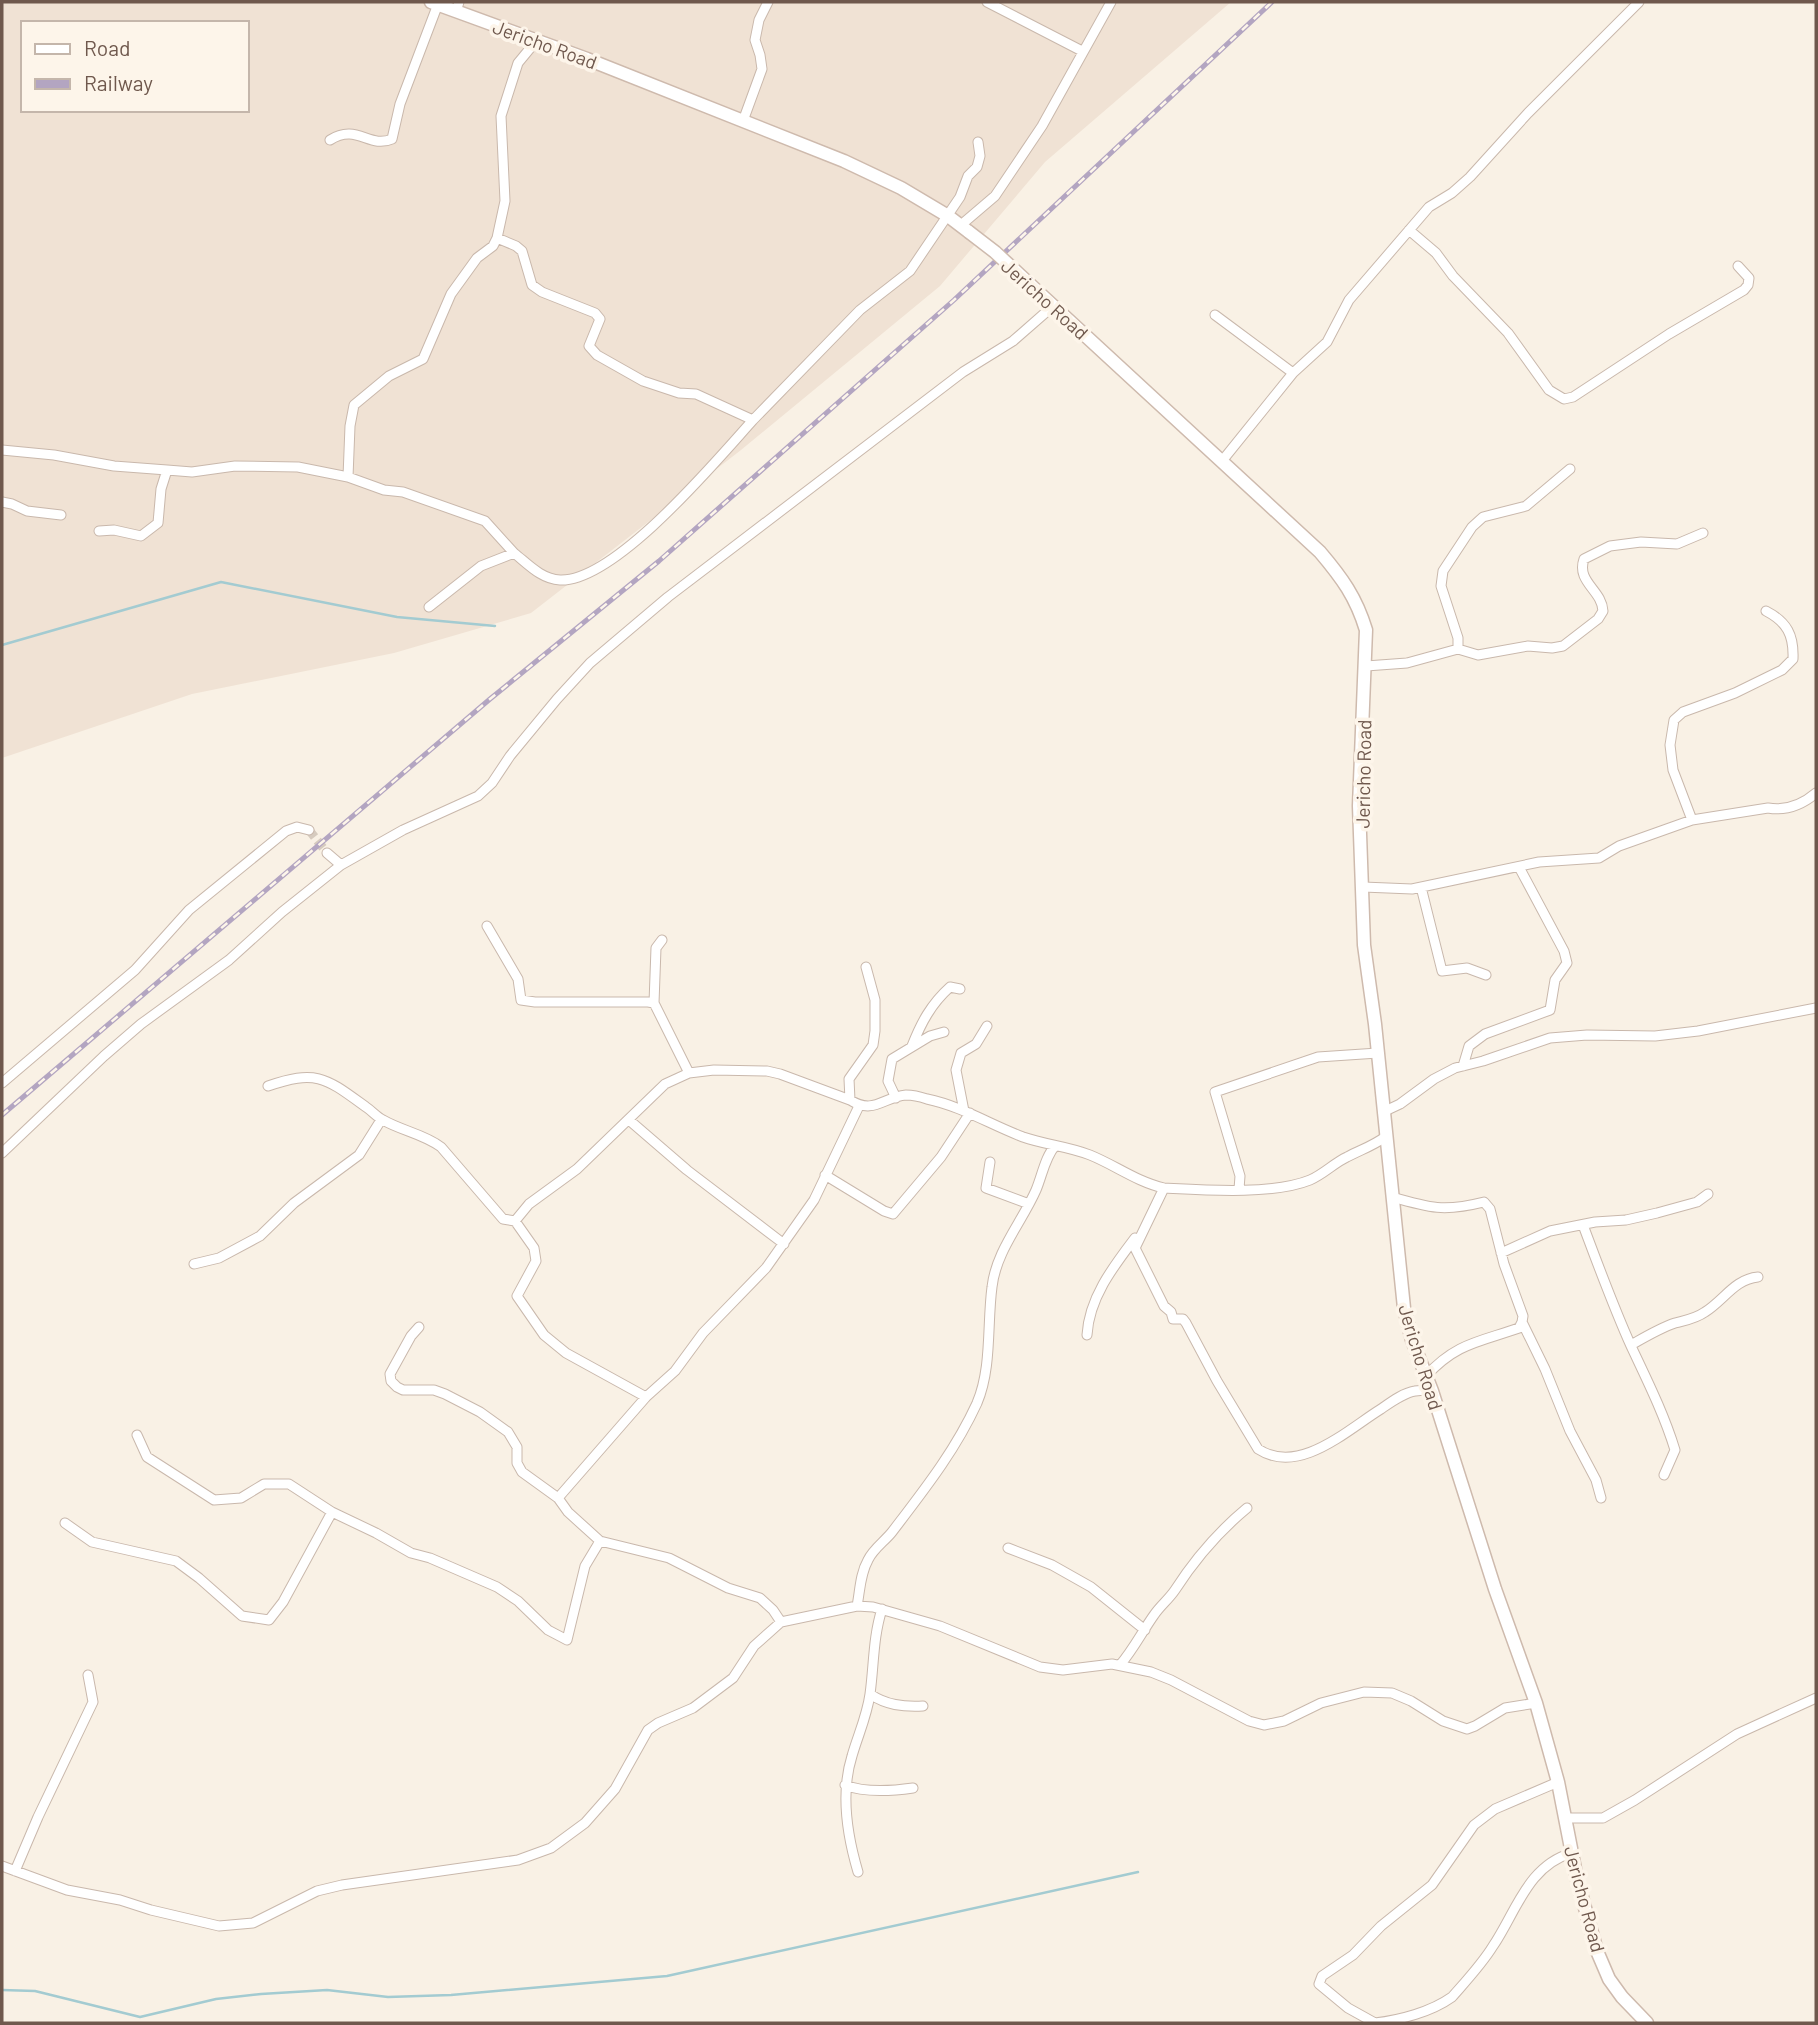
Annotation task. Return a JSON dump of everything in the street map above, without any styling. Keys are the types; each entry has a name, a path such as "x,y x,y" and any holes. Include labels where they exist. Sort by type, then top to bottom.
{"street":[{"path":"743,121 762,69 755,40 759,20 768,2"},
{"path":"987,2 1082,51"},
{"path":"965,228 995,196 1042,126 1111,2"},
{"path":"1222,461 1293,373 1326,342 1349,300 1429,207 1452,193 1470,177 1528,113 1639,2"},
{"path":"330,140 341,133 356,134 377,141 386,142 392,139 400,104 435,3"},
{"name":"Jericho Road","path":"435,3 458,7 844,161 901,188 948,216 995,252 1222,461 1320,552 1345,582 1359,607 1366,630 1360,806 1364,945 1404,1308 1412,1340 1432,1391 1495,1590 1536,1703 1558,1782 1588,1923 1597,1951 1609,1979 1647,2023"},
{"path":"348,477 350,426 354,405 390,376 423,359 451,294 478,258 494,246 505,201 501,116 518,63 537,40"},
{"path":"2,450 92,460 114,466 192,472 235,466 298,467 348,477 384,490 402,492 485,521 514,553 537,572 549,578 573,579 612,559 643,534 860,310 910,271 960,197 968,176 978,167 978,142"},
{"path":"1409,230 1436,253 1453,276 1508,333 1549,390 1564,399 1573,397 1669,334 1744,290 1749,278 1738,266"},
{"path":"497,239 522,251 532,285 542,292 595,313 600,319 589,346 592,352 643,381 679,393 696,394 753,421"},
{"path":"2,1153 141,1024 229,960 282,912 341,865 404,830 478,796 492,783 510,756 590,663 668,597 963,372 1013,341 1053,306"},
{"path":"1215,315 1293,373"},
{"path":"1458,649 1458,638 1441,586 1443,571 1472,527 1483,517 1526,506 1570,469"},
{"path":"100,531 114,530 141,536 158,523 161,489 167,470"},
{"path":"2,502 27,511 61,515"},
{"path":"1366,667 1408,663 1458,649 1478,655 1528,646 1563,646 1598,619 1604,611 1599,596 1584,579 1584,559 1610,546 1641,542 1677,544 1703,533"},
{"path":"429,607 481,566 514,553"},
{"path":"1692,820 1673,770 1670,745 1674,720 1683,712 1735,693 1782,670 1793,659 1792,636 1785,624 1766,611"},
{"path":"1363,887 1412,889 1539,862 1599,858 1619,846 1692,820 1768,808 1778,810 1792,807 1816,793"},
{"path":"2,1083 135,970 189,911 286,831 297,827 309,831"},
{"path":"327,853 341,865"},
{"path":"1463,1066 1469,1045 1485,1034 1550,1010 1555,980 1567,963 1564,951 1520,867"},
{"path":"1421,887 1442,971 1467,968 1486,975"},
{"path":"487,926 518,979 523,1001 654,1003"},
{"path":"662,940 656,948 654,1003 689,1073"},
{"path":"558,1498 646,1397 675,1371 703,1333 766,1268 814,1200 855,1103 849,1079 873,1045 876,1000 866,967"},
{"path":"912,1046 936,999 950,987 960,989"},
{"path":"1383,1112 1400,1104 1434,1079 1463,1066 1550,1038 1587,1035 1655,1036 1698,1031 1816,1008"},
{"path":"825,1175 884,1211 894,1213 941,1157 967,1112 956,1070 961,1053 976,1044 988,1026"},
{"path":"896,1098 888,1081 892,1059 930,1036 944,1032"},
{"path":"1239,1189 1240,1176 1214,1092 1318,1057 1378,1053"},
{"path":"515,1221 529,1204 577,1169 666,1084 689,1073 714,1070 766,1071 780,1074 855,1103 877,1105 908,1095 931,1099 1022,1137 1065,1146 1092,1156 1152,1186 1164,1188 1239,1189 1287,1186 1312,1179 1346,1157 1370,1148 1385,1137"},
{"path":"268,1086 294,1077 327,1081 381,1120 429,1138 441,1147 503,1219 515,1221 534,1248 536,1261 517,1296 537,1327 566,1353 646,1397"},
{"path":"194,1264 219,1258 260,1237 294,1203 359,1155 381,1120"},
{"path":"629,1120 705,1185 784,1244"},
{"path":"857,1606 863,1573 870,1555 890,1535 915,1500 933,1481 958,1442 982,1391 995,1269 1055,1146"},
{"path":"990,1162 986,1188 1029,1204"},
{"path":"1164,1188 1135,1248 1164,1306 1171,1312 1173,1319 1183,1319 1186,1323 1258,1449 1267,1455 1299,1457 1316,1451 1395,1399 1416,1391 1432,1391"},
{"path":"1501,1253 1550,1231 1657,1213 1697,1202 1708,1194"},
{"path":"1392,1197 1431,1208 1463,1207 1484,1202 1490,1209 1501,1253 1520,1307 1522,1322 1545,1369 1570,1431 1596,1480 1601,1498"},
{"path":"1087,1335 1088,1320 1104,1283 1147,1223"},
{"path":"1583,1225 1631,1345 1650,1383 1675,1450 1664,1475"},
{"path":"1631,1345 1676,1322 1688,1322 1702,1315 1716,1306 1745,1278 1758,1277"},
{"path":"1426,1376 1443,1358 1458,1349 1519,1328 1522,1322"},
{"path":"419,1327 393,1368 391,1381 403,1390 434,1390 480,1412 513,1439 517,1447 517,1463 522,1472 558,1498 568,1512 600,1541 669,1558 728,1588 760,1598 781,1622"},
{"path":"137,1434 147,1457 214,1500 241,1498 264,1485 289,1485 332,1512 411,1553 430,1558 497,1587 518,1601 548,1630 567,1640 585,1566 600,1541"},
{"path":"1120,1665 1131,1653 1180,1578 1212,1540 1247,1508"},
{"path":"65,1522 92,1542 176,1561 242,1616 269,1620 283,1602 332,1512"},
{"path":"1008,1548 1052,1565 1091,1587 1144,1630"},
{"path":"2,1866 67,1890 120,1900 219,1926 253,1923 317,1891 342,1885 518,1860 551,1848 585,1824 615,1788 648,1730 694,1708 733,1678 754,1646 781,1622 857,1606 882,1609 969,1637 1008,1656 1040,1667 1063,1670 1120,1665 1151,1672 1249,1721 1264,1725 1284,1721 1321,1703 1364,1692 1392,1693 1411,1701 1443,1721 1467,1729 1505,1707 1536,1703"},
{"path":"858,1872 850,1846 845,1785 870,1694 875,1633 882,1609"},
{"path":"15,1871 93,1702 88,1675"},
{"path":"870,1694 880,1701 898,1706 923,1706"},
{"path":"1565,1818 1603,1818 1737,1734 1816,1698"},
{"path":"1558,1782 1495,1809 1474,1825 1432,1885 1381,1926 1353,1955 1322,1976 1319,1984 1348,2008 1375,2022 1412,2015 1444,2003 1493,1947 1522,1893 1548,1864 1572,1853"},
{"path":"845,1785 854,1788 913,1788"}],"shaded area":[{"path":"2,2 1231,2 1045,162 940,286 741,450 531,613 394,653 192,694 2,758"}],"waterway":[{"path":"2,645 221,582 397,617 495,626"},
{"path":"2,1990 35,1991 140,2017 216,1999 261,1994 327,1990 388,1997 451,1995 667,1976 1138,1872"}],"tunnel":[{"path":"309,830 327,853"}],"railway":[{"path":"2,1115 490,699 659,561 954,300 1272,2"}]}
